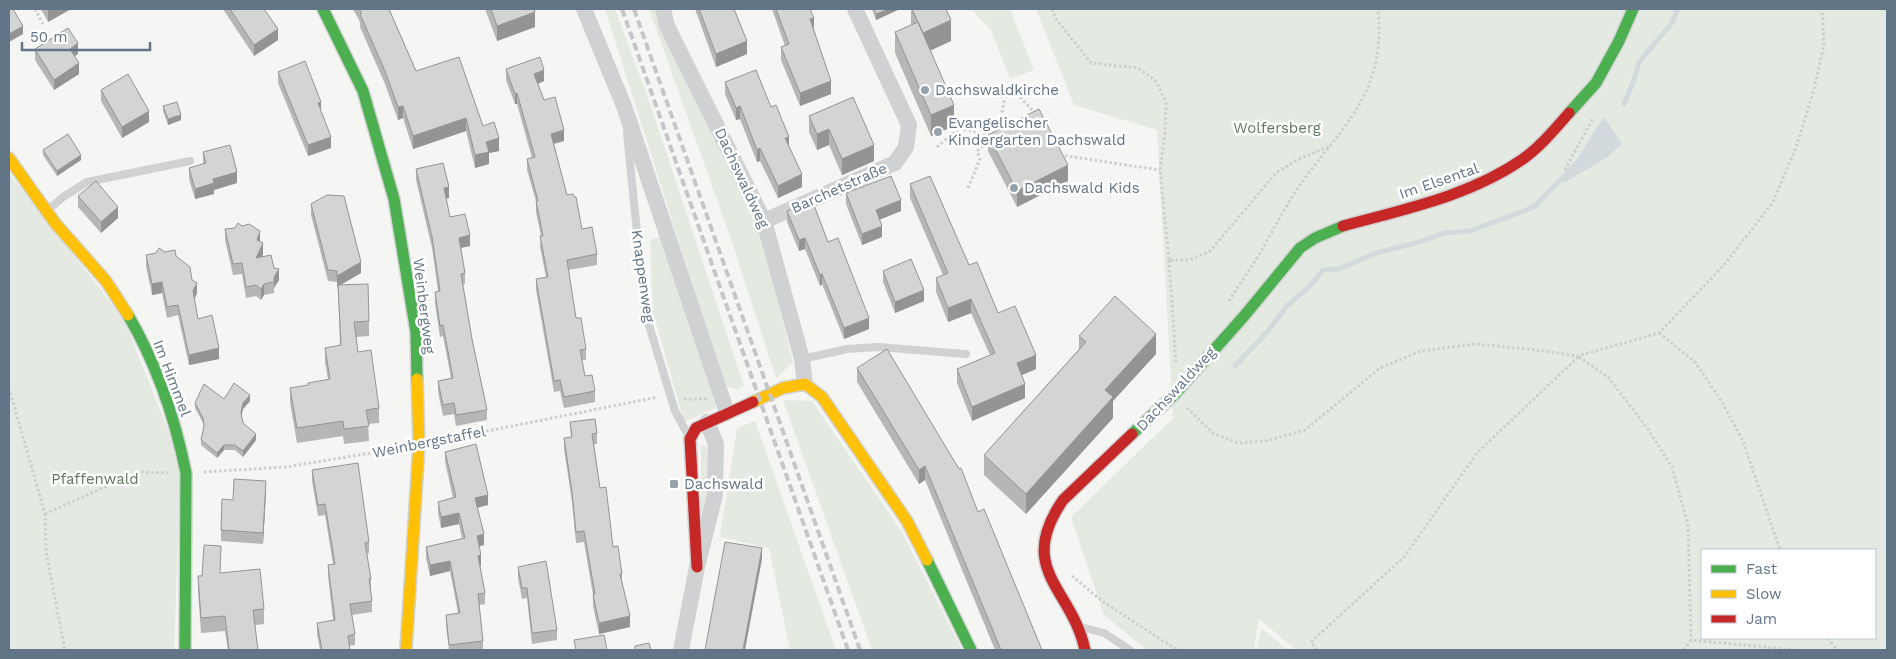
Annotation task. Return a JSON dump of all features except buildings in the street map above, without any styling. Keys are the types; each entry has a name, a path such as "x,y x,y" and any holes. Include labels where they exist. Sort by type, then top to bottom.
{"street":[{"name":"Weinbergweg","path":"323,9 363,91 394,199 416,332 419,445 406,650"},
{"name":"Knappenweg","path":"584,9 624,106 727,412"},
{"name":"Dachswaldweg","path":"663,9 667,26 764,221 802,359 805,384"},
{"name":"Barchetstraße","path":"764,221 895,163 906,147 909,125 855,9"},
{"name":"Im Elsental","path":"1221,340 1245,315 1300,248 1315,238 1335,228 1451,196 1492,178 1524,158 1557,127 1596,83 1619,41 1633,9"},
{"name":"Im Himmel","path":"9,158 47,212 106,281 137,330 162,390 179,441 186,473 185,650"},
{"name":"Dachswaldweg","path":"1085,650 1079,626 1060,598 1046,566 1044,538 1054,511 1063,500 1174,394 1221,340"},
{"path":"690,439 696,428 727,412 783,388 805,384 822,397 907,520 971,650"},
{"name":"Knappenweg","path":"681,650 697,567 715,495 716,444 707,422"},
{"name":"Knappenweg","path":"690,439 697,567"}],"lane":[{"name":"Knappenweg","path":"624,106 645,312 675,411 690,439"},
{"path":"47,212 63,196 87,182 190,161"},
{"path":"802,359 847,348 878,347 966,354"},
{"path":"1079,626 1104,633 1130,650"}],"path":[{"path":"35,9 43,24"},
{"path":"1052,9 1056,19 1091,64 1138,68 1155,80 1166,102 1165,132 1160,170 1169,260 1176,364"},
{"path":"1228,304 1292,196 1358,110 1370,84 1377,57 1380,31 1378,9"},
{"path":"1174,394 1214,434 1238,443 1266,441 1305,430 1380,368 1421,351 1475,344 1578,356 1659,333 1724,265 1773,202 1796,147 1813,93 1824,45 1822,9"},
{"path":"968,188 980,159 977,151 988,143 1000,124 1006,90 1009,88 1018,95 1038,117"},
{"path":"952,111 958,128"},
{"path":"1565,170 1595,114"},
{"path":"958,128 1000,137"},
{"path":"937,147 958,128"},
{"path":"1169,260 1189,260 1210,251 1278,172 1299,159 1330,146"},
{"path":"1057,148 1061,156 1160,170"},
{"path":"1659,333 1696,362 1722,402 1743,440 1780,549"},
{"path":"1578,356 1608,377 1648,429 1672,467 1688,525 1690,554 1689,606 1691,640 1684,650"},
{"path":"1317,650 1311,642 1404,557 1477,453 1578,356"},
{"path":"9,388 45,514 46,552 65,650"},
{"name":"Weinbergstaffel","path":"186,473 286,467 419,445 669,394"},
{"path":"697,400 707,399"},
{"path":"45,514 130,476 141,472 159,472"},
{"path":"1066,571 1102,601 1178,650"},
{"path":"1829,639 1837,650"},
{"path":"1691,640 1797,650"}],"green space":[{"path":"605,9 615,9 652,109 744,386 738,390 724,385"},
{"path":"649,9 661,9 758,221 793,362 776,378 731,239"},
{"path":"971,9 1010,9 1034,70 1010,79 991,30"},
{"name":"Wolfersberg","path":"1036,9 1887,9 1887,650 1296,650 1259,619 1254,650 1147,650 1104,615 1071,517 1173,418 1157,130 1074,105"},
{"name":"Pfaffenwald","path":"9,173 124,319 181,463 174,650 9,650"},
{"path":"665,235 716,408 684,422 653,312 650,240"},
{"path":"783,400 812,401 902,532 962,650 872,650"},
{"path":"755,421 836,650 790,650 769,548 720,537 737,428"},
{"path":"701,445 712,447 706,513 701,512"},
{"path":"1261,628 1288,650 1257,650"}],"shaded area":[{"path":"1604,117 1622,144 1606,158 1564,183 1561,178 1573,164"}],"waterway":[{"path":"1624,104 1639,62 1671,24 1678,9"},
{"path":"1235,366 1268,331 1287,306 1309,287 1323,270 1339,269 1376,253 1423,241 1444,233 1470,231 1534,207 1576,164"}],"railway":[{"path":"622,9 848,650"},
{"path":"634,9 860,650"}],"traffic: fast":[{"path":"323,9 363,91 394,199 416,332 417,379"},
{"path":"1569,113 1596,83 1619,41 1633,9"},
{"path":"1132,434 1174,395 1245,315 1300,248 1315,238 1343,226"},
{"path":"128,315 147,352 163,391 186,473 185,650"},
{"path":"927,560 971,650"}],"traffic: slow":[{"path":"9,158 55,223 106,281 128,315"},
{"path":"406,650 419,445 417,379"},
{"path":"753,402 783,388 805,384 822,397 907,521 927,560"}],"traffic: jam":[{"path":"1343,226 1436,200 1481,183 1523,159 1569,113"},
{"path":"697,567 690,439 696,428 753,402"},
{"path":"1085,650 1078,629 1051,578 1045,562 1044,544 1050,524 1063,500 1132,434"}],"place":[{"name":"Dachswaldkirche","path":"925,90"},
{"name":"Evangelischer Kindergarten Dachswald","path":"938,132"},
{"name":"Dachswald Kids","path":"1014,188"},
{"name":"Dachswald","path":"674,484"}]}
